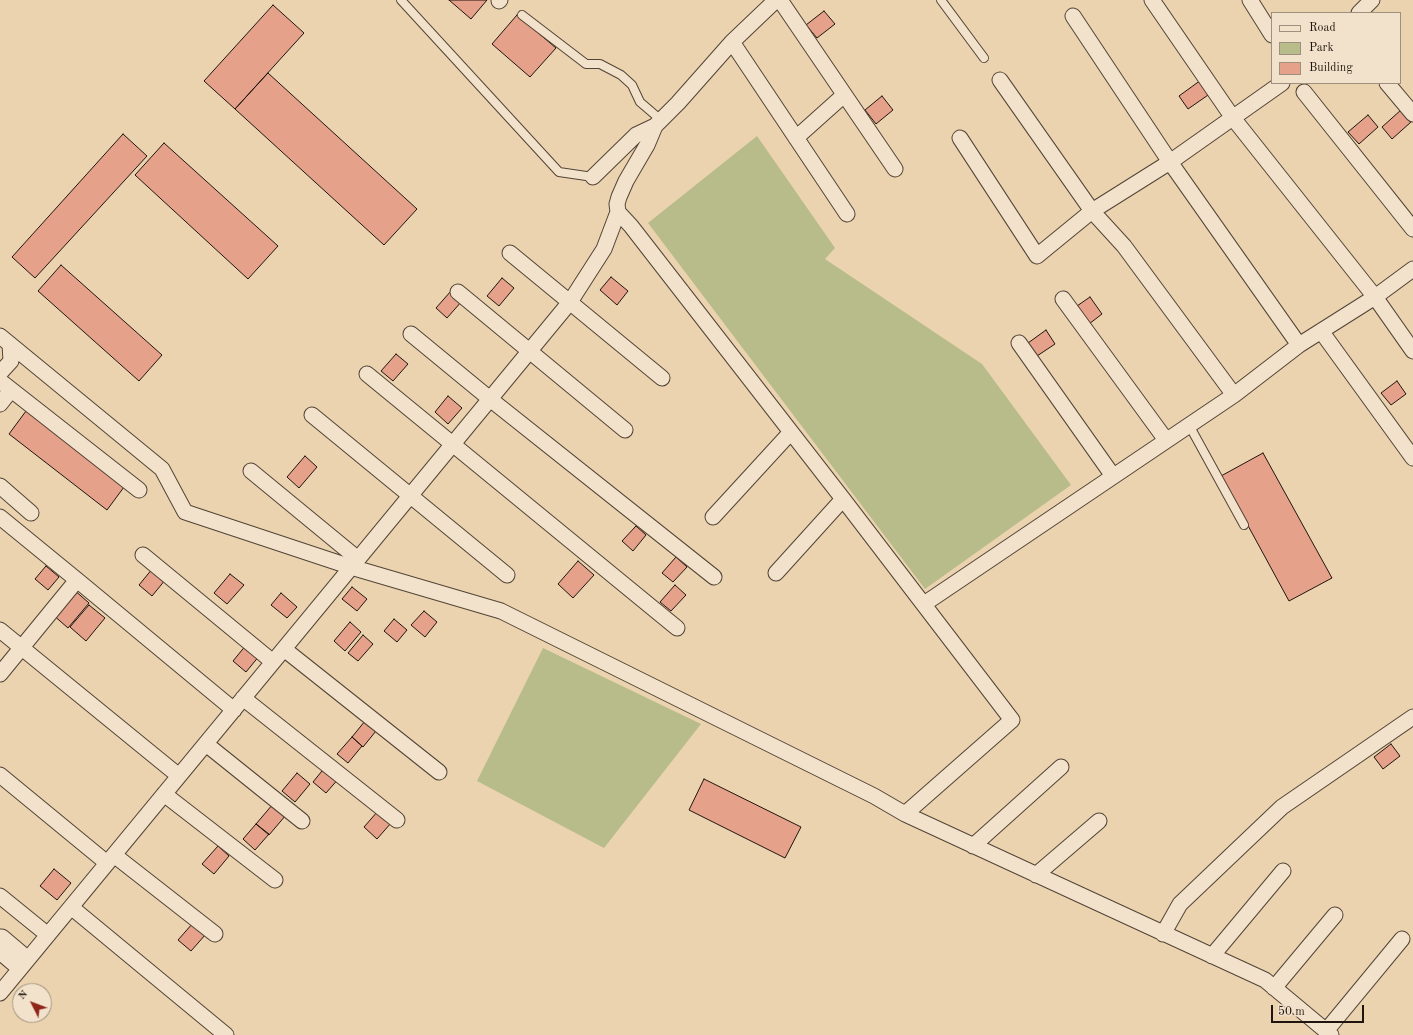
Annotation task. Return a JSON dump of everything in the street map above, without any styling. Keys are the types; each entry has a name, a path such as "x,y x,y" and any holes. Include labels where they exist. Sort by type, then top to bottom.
{"street":[{"path":"592,177 636,135 658,123 678,103 732,42 776,0"},
{"path":"780,0 895,169"},
{"path":"1152,0 1233,118 1375,297 1413,351"},
{"path":"1250,0 1271,33"},
{"path":"1360,12 1372,0"},
{"path":"1073,16 1170,162 1299,345"},
{"path":"732,42 847,214"},
{"path":"1000,80 1092,211 1124,246 1234,395"},
{"path":"960,138 1037,256 1092,211 1170,162 1281,84"},
{"path":"1387,84 1413,114"},
{"path":"1304,92 1413,229"},
{"path":"796,138 844,95"},
{"path":"0,993 570,302 604,249 618,212 617,204 621,192 658,123"},
{"path":"618,212 631,226 843,499 1012,720 905,814"},
{"path":"510,253 662,378"},
{"path":"924,604 1234,395 1299,345 1375,297 1413,269"},
{"path":"458,292 625,430"},
{"path":"1063,299 1166,440"},
{"path":"1321,331 1413,458"},
{"path":"411,334 490,399 714,577"},
{"path":"0,373 11,361 3,342"},
{"path":"3,342 162,469 185,512 354,563 501,611 874,796 905,814 1265,980 1328,1033 1402,939"},
{"path":"1019,343 1113,476"},
{"path":"367,374 452,445 678,628"},
{"path":"0,404 6,386 139,490"},
{"path":"312,415 507,575"},
{"path":"713,517 791,432"},
{"path":"251,471 354,563"},
{"path":"0,486 31,513"},
{"path":"776,573 843,499"},
{"path":"0,517 234,710"},
{"path":"143,555 273,662"},
{"path":"0,674 77,580"},
{"path":"0,630 179,776"},
{"path":"284,649 439,772"},
{"path":"243,698 397,820"},
{"path":"1163,934 1180,904 1282,807 1413,717"},
{"path":"206,744 302,821"},
{"path":"972,846 1061,767"},
{"path":"0,775 111,859 215,934"},
{"path":"164,794 275,880"},
{"path":"1036,875 1099,821"},
{"path":"1212,956 1282,871"},
{"path":"0,896 48,936"},
{"path":"71,907 226,1035"},
{"path":"1274,988 1335,915"},
{"path":"0,937 2,937 24,964"},
{"path":"0,952 24,964"}],"lane":[{"path":"401,0 559,172 592,177"},
{"path":"942,0 984,58"},
{"path":"522,15 586,64 600,64 621,75 632,85 640,102 658,123"},
{"path":"1189,425 1244,525"}],"green space":[{"path":"757,136 835,248 825,259 982,364 1071,485 925,589 648,223"},
{"path":"543,648 701,724 604,848 477,781"}],"building":[{"path":"449,0 487,0 471,19"},
{"path":"273,5 304,33 235,109 204,81"},
{"path":"824,11 835,24 817,38 806,25"},
{"path":"517,15 556,48 530,77 492,44"},
{"path":"268,73 417,209 384,245 235,109"},
{"path":"1201,80 1211,93 1188,109 1179,96"},
{"path":"882,96 893,110 876,124 865,110"},
{"path":"1401,110 1411,122 1392,139 1382,127"},
{"path":"1368,115 1378,127 1359,144 1348,132"},
{"path":"123,134 147,156 35,278 12,257"},
{"path":"164,143 278,246 248,279 135,175"},
{"path":"61,265 162,355 139,381 38,291"},
{"path":"611,277 628,291 617,305 600,290"},
{"path":"502,278 514,288 499,306 487,296"},
{"path":"451,291 462,301 447,318 436,308"},
{"path":"1090,297 1102,314 1089,324 1077,306"},
{"path":"1046,330 1055,344 1037,356 1028,343"},
{"path":"396,354 408,364 393,381 381,371"},
{"path":"1397,381 1406,394 1391,405 1381,393"},
{"path":"448,396 462,408 448,424 435,412"},
{"path":"29,407 127,483 107,510 9,434"},
{"path":"1263,453 1332,578 1289,601 1221,476"},
{"path":"305,456 317,467 299,488 287,477"},
{"path":"636,526 646,535 633,551 622,541"},
{"path":"676,557 687,567 673,582 662,573"},
{"path":"578,561 594,575 573,598 558,584"},
{"path":"46,566 59,577 48,590 35,579"},
{"path":"153,568 166,579 152,596 139,585"},
{"path":"230,574 244,585 227,604 214,593"},
{"path":"675,585 686,595 671,611 660,602"},
{"path":"352,587 367,599 357,611 342,599"},
{"path":"73,589 89,603 68,628 52,614"},
{"path":"281,593 297,607 287,618 271,605"},
{"path":"89,605 105,618 86,641 70,627"},
{"path":"424,611 437,622 425,637 411,625"},
{"path":"394,619 407,630 397,642 384,631"},
{"path":"350,622 361,632 345,651 334,641"},
{"path":"363,635 373,644 358,661 348,653"},
{"path":"247,644 260,655 246,672 233,661"},
{"path":"365,721 376,731 363,747 352,737"},
{"path":"352,737 362,746 348,763 337,754"},
{"path":"1391,744 1400,756 1383,769 1374,757"},
{"path":"326,766 340,777 326,793 313,782"},
{"path":"297,773 310,784 295,802 282,791"},
{"path":"704,779 801,827 785,858 689,810"},
{"path":"273,804 286,815 269,835 256,824"},
{"path":"378,811 391,823 377,839 364,827"},
{"path":"256,824 269,834 255,850 243,839"},
{"path":"218,846 229,856 214,874 202,864"},
{"path":"54,869 71,883 57,900 40,886"},
{"path":"193,923 206,934 191,951 178,940"}]}
